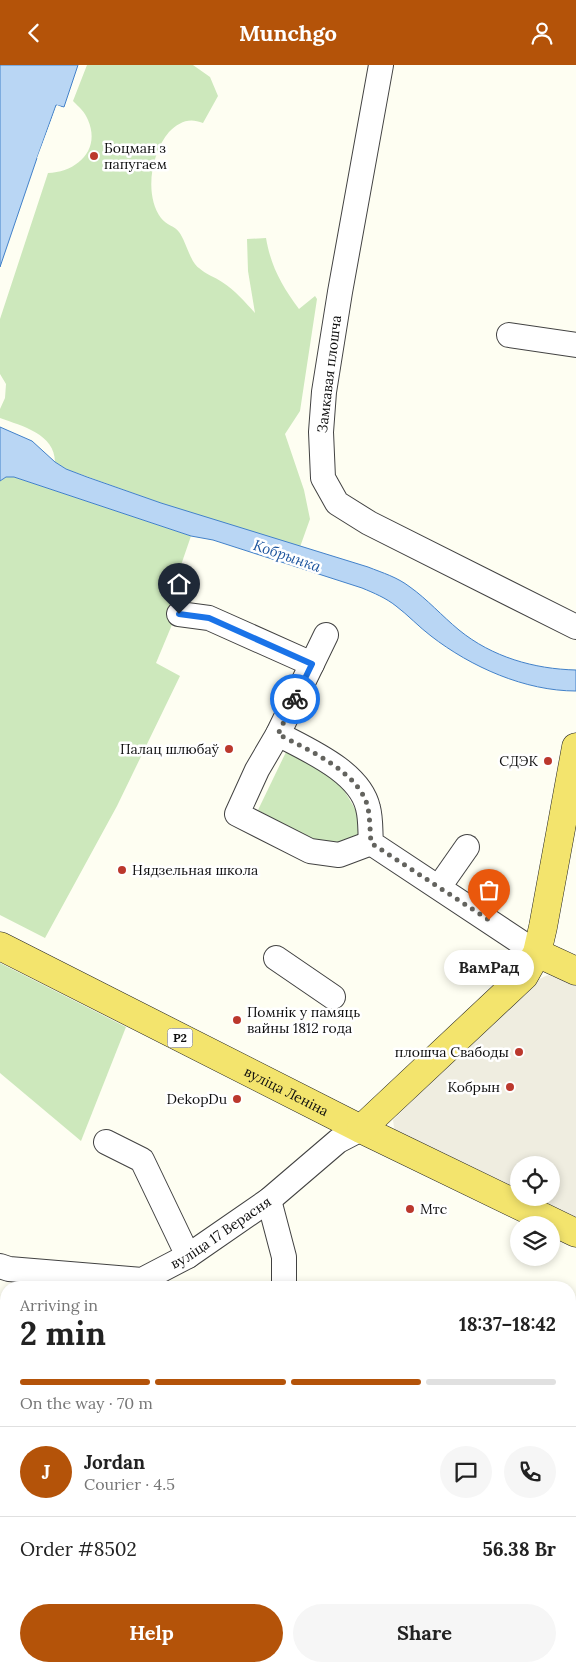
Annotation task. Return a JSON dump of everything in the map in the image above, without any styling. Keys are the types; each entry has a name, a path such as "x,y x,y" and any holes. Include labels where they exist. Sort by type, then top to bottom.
{"main road":[{"path":"361,1129 524,976 537,953 575,761"},
{"name":"вуліца Леніна","path":"0,946 361,1129 576,1233"},
{"path":"537,953 576,971"}],"street":[{"name":"Замкавая плошча","path":"381,65 324,392 321,432 323,478 337,503 369,523 576,627"},
{"path":"509,335 576,345"},
{"path":"179,614 209,618 312,664"},
{"path":"326,635 278,734 257,770 237,814 310,851 339,855 371,843"},
{"path":"278,734 334,765 357,785 368,807 371,843"},
{"path":"371,843 537,953"},
{"path":"439,887 467,847"},
{"path":"276,958 333,997"},
{"name":"вуліца 17 Верасня","path":"0,1266 9,1269 142,1280 188,1256 269,1200 338,1141 361,1129"},
{"path":"106,1142 142,1160 188,1256"},
{"path":"269,1200 284,1257 284,1281"}],"green space":[{"path":"87,65 193,65 210,77 218,96 203,123 193,120 184,121 169,132 158,151 154,162 151,186 156,209 163,220 179,232 196,265 240,296 255,313 248,271 247,239 266,238 278,276 299,309 315,296 317,299 300,411 285,434 304,490 310,519 300,547 161,503 66,469 55,462 54,452 50,444 43,438 27,428 0,418 0,409 5,398 6,384 0,374 0,319 48,173 59,172 77,164 89,150 91,131 88,120 84,112 73,101"},
{"path":"6,477 14,477 191,536 170,597 181,603 156,663 180,676 117,806 45,938 0,915 0,481"},
{"path":"287,750 326,771 342,787 366,827 360,838 331,843 310,840 258,810"},
{"path":"0,963 126,1027 81,1141 0,1073"}],"shaded area":[{"name":"плошча Свабоды","path":"548,975 576,984 576,1218 550,1206 560,1206 560,1156 510,1156 510,1187 395,1134 393,1120 533,982"}],"water":[{"path":"0,65 78,65 64,107 56,105 0,267"},
{"name":"Кобрынка","path":"0,427 32,441 55,462 66,469 161,503 368,567 395,578 416,592 459,630 485,647 514,660 529,664 576,670 576,691 537,687 518,682 481,667 447,647 392,603 362,588 213,540 191,536 14,477 6,477 0,481"}],"pier":[{"path":"57,105 66,109 58,108 39,159 37,158"}],"way so far":[{"path":"295,699 278,734 334,765 357,785 368,807 371,843 489,920"}],"place":[{"name":"Боцман з папугаем","path":"94,156"},
{"name":"Палац шлюбаў","path":"229,749"},
{"name":"СДЭК","path":"548,761"},
{"name":"Нядзельная школа","path":"122,870"},
{"name":"ВамРад","path":"489,920"},
{"name":"Помнік у памяць вайны 1812 года","path":"237,1020"},
{"name":"плошча Свабоды","path":"519,1052"},
{"name":"Кобрын","path":"510,1087"},
{"name":"DekopDu","path":"237,1099"},
{"name":"Мтс","path":"410,1209"}],"route":[{"path":"179,614 209,618 312,664 295,699"}]}
